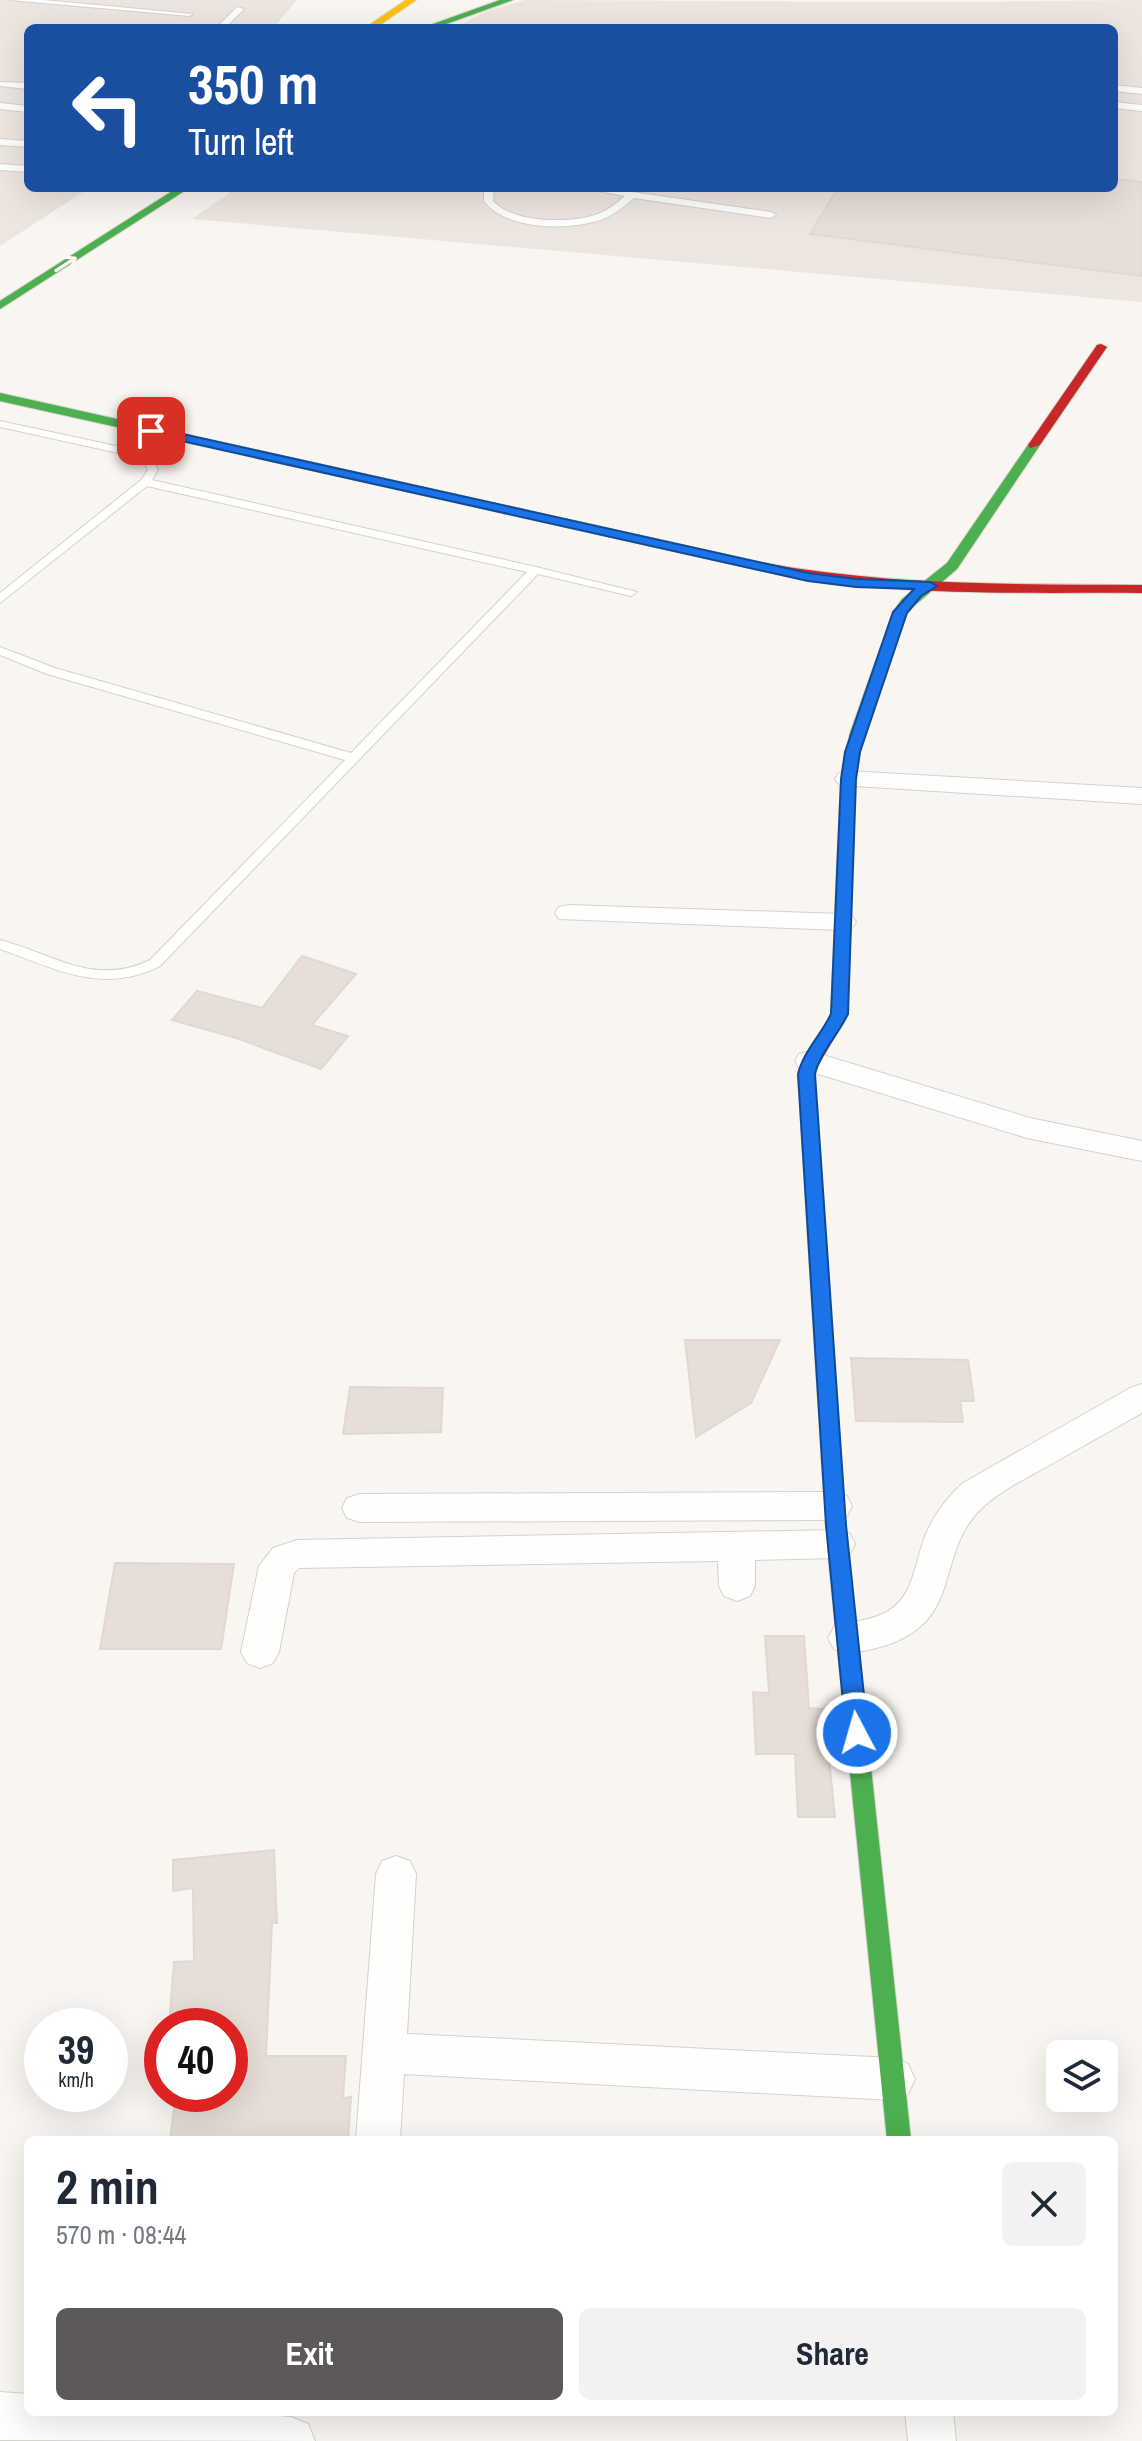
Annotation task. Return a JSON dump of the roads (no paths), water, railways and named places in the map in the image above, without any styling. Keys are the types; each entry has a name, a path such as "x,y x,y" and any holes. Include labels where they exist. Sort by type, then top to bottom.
{"main road":[{"path":"361,24 374,0"},
{"path":"375,24 412,0"},
{"path":"430,24 465,0"},
{"path":"436,24 509,0"},
{"path":"0,306 178,192"},
{"path":"899,2136 837,1544 806,1074 810,1061 829,1037 839,1014 848,779 857,733 900,612 916,593 930,586 952,566 1101,347"},
{"path":"0,397 808,577 867,584 1142,589"}],"street":[{"path":"848,779 1142,796"},
{"path":"569,913 842,922"},
{"path":"810,1061 1027,1128 1142,1151"},
{"path":"847,1638 878,1635 897,1627 914,1612 926,1595 940,1541 949,1523 977,1491 1142,1397"},
{"path":"360,1508 834,1506"},
{"path":"260,1652 277,1566 297,1554 837,1544"},
{"path":"736,1545 737,1586"},
{"path":"378,2136 396,1874"},
{"path":"384,2053 893,2079"},
{"path":"0,2416 291,2441"},
{"path":"929,2416 932,2441"}],"lane":[{"path":"14,0 189,14"},
{"path":"224,24 240,9"},
{"path":"0,84 24,86"},
{"path":"1118,88 1142,91"},
{"path":"1118,105 1142,108"},
{"path":"0,106 24,109"},
{"path":"0,142 24,144"},
{"path":"0,167 24,169"},
{"path":"489,192 488,203 496,209 539,222 593,218 617,208 632,195"},
{"path":"613,192 771,215"},
{"path":"0,424 142,456 153,470 145,482 0,599"},
{"path":"145,482 631,592"},
{"path":"0,944 103,977 129,975 147,968 536,570"},
{"path":"0,651 51,671 353,758"}]}
